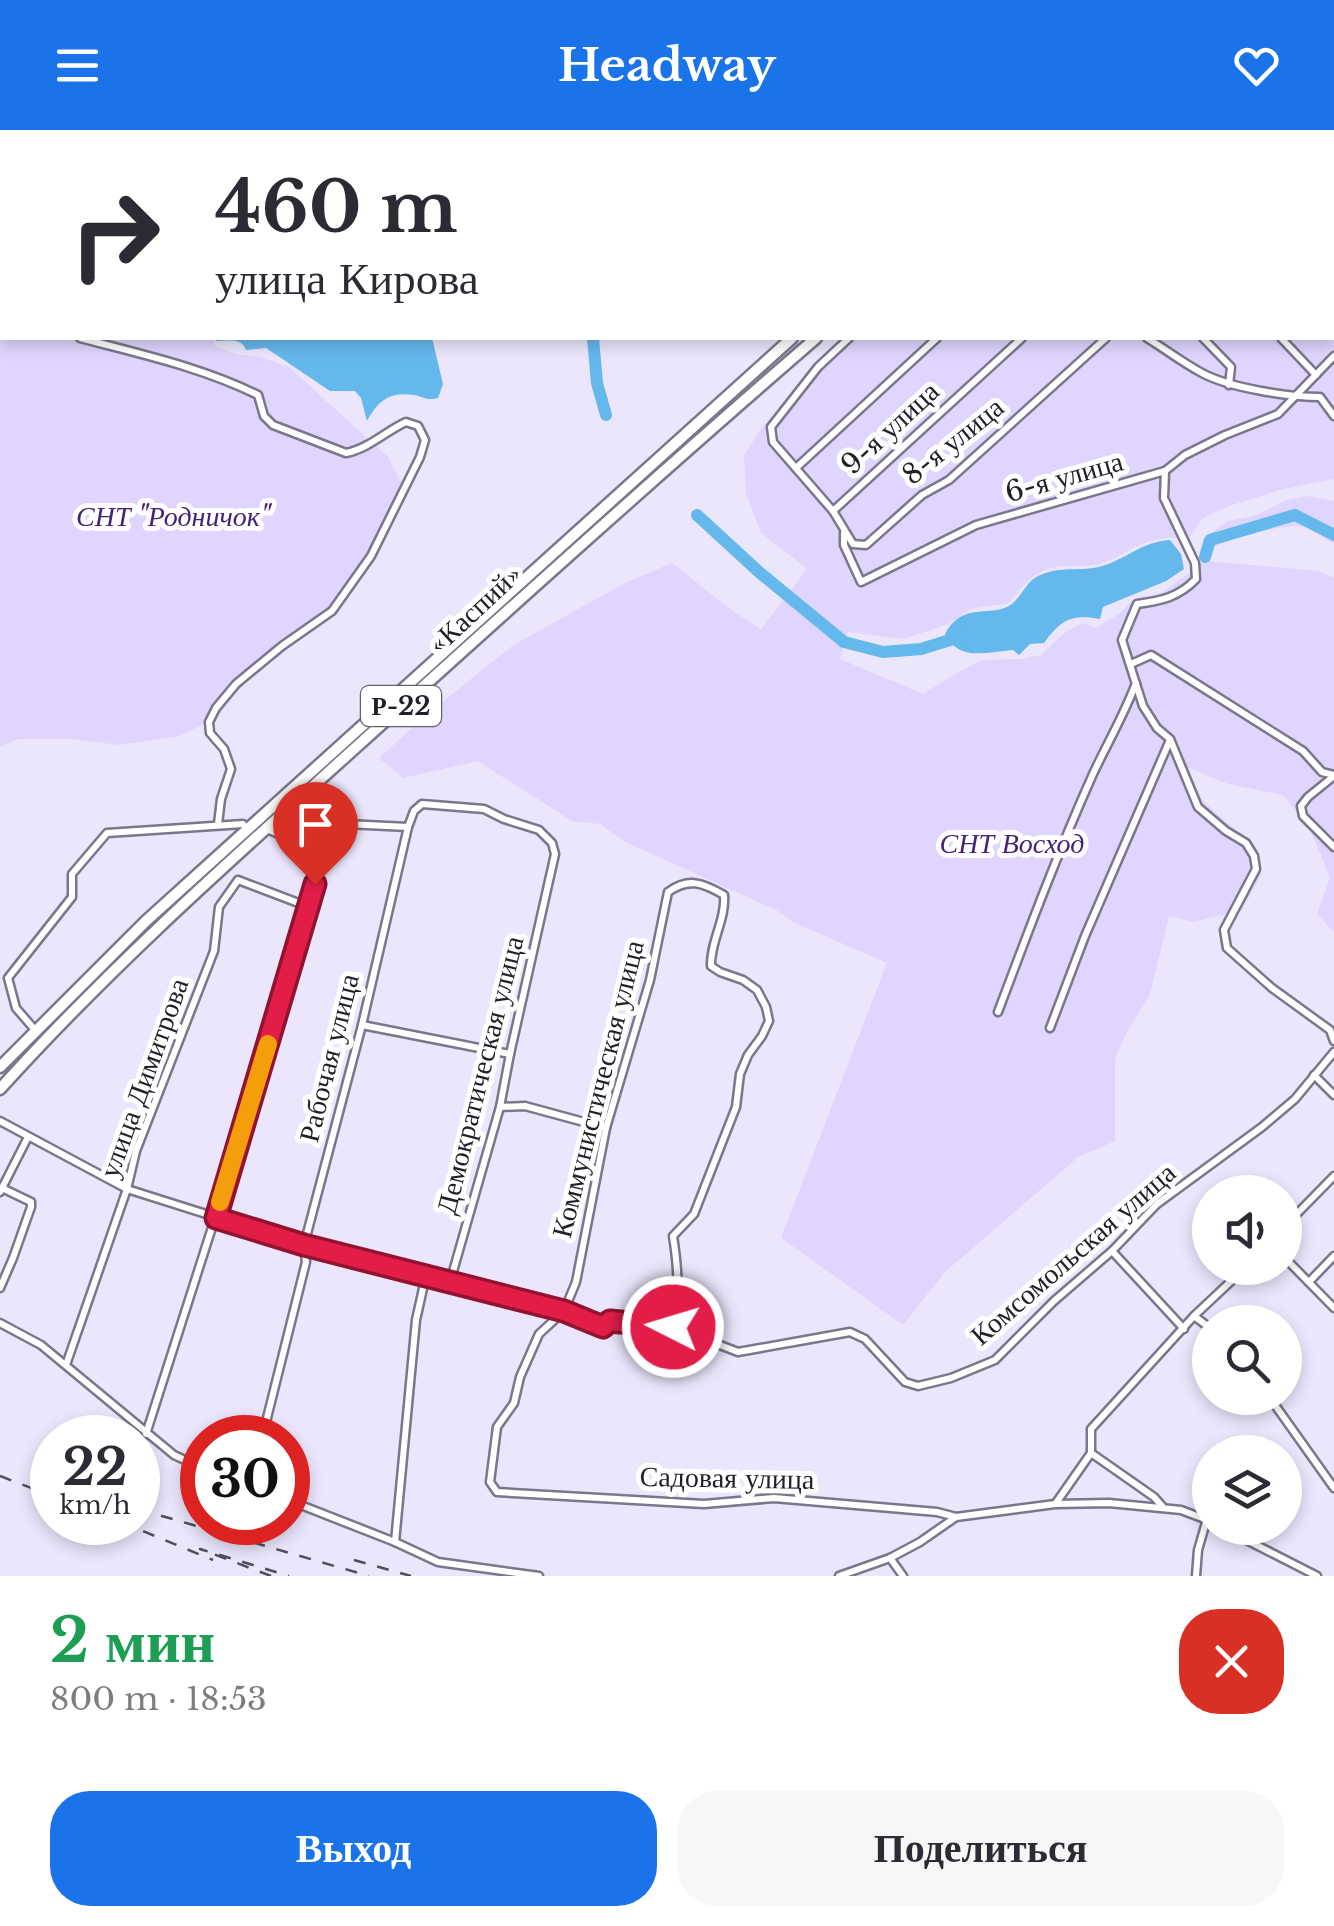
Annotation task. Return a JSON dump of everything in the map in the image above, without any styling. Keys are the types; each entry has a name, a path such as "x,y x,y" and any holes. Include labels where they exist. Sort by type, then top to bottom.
{"highway":[{"name":"«Каспий»","path":"0,1067 146,921 790,340"},
{"name":"«Каспий»","path":"0,1089 253,825 814,340"}],"street":[{"path":"88,340 174,362 236,384 258,395 264,416 273,426 346,453 406,422 418,426 426,440 371,556 332,611 236,684 216,708 209,722 210,733 224,749 231,768 218,824"},
{"path":"844,532 833,511 772,442 771,427 818,367 847,340"},
{"path":"796,468 935,340"},
{"name":"9-я улица","path":"833,511 1020,340"},
{"name":"8-я улица","path":"844,532 853,544 866,545 922,495 949,480 1104,340"},
{"path":"1151,340 1202,373 1229,384 1296,397 1320,397 1334,416"},
{"path":"1206,340 1231,367 1229,384"},
{"path":"1283,340 1316,375"},
{"name":"6-я улица","path":"844,532 844,545 861,582 976,525 1165,471 1185,455 1278,414 1334,356"},
{"path":"1165,471 1164,498 1198,572 1185,591 1137,604 1122,640 1144,706 1157,728 1170,739 1198,807 1246,843 1254,856 1256,869 1224,930 1227,948 1272,988 1330,1030 1334,1041"},
{"path":"1130,664 1150,655 1302,751 1322,772 1334,776"},
{"path":"998,1012 1058,859 1136,682"},
{"path":"1050,1028 1170,739"},
{"path":"1334,776 1301,806 1303,816 1334,847"},
{"name":"Демократическая улица","path":"408,828 414,811 422,804 484,809 539,830 552,842 554,854 500,1107 450,1282"},
{"path":"35,1030 16,1008 8,978 62,912 72,897 72,874 107,833 218,824 253,825 283,836 294,829 310,835 346,824 408,828"},
{"path":"152,1415 216,1218 321,862 338,826"},
{"name":"Рабочая улица","path":"268,1415 306,1262 304,1245 362,1026 408,828"},
{"name":"улица Димитрова","path":"66,1365 127,1189 136,1151 214,951 219,907 238,880 309,907"},
{"name":"Коммунистическая улица","path":"496,1492 490,1482 497,1427 514,1403 520,1376 539,1334 564,1311 576,1282 606,1128 650,980 668,892 690,882 706,884 724,895 725,907 711,966 758,990 768,1021 740,1074 736,1107 694,1214 673,1236 678,1302 673,1327"},
{"path":"362,1026 510,1054"},
{"name":"Комсомольская улица","path":"673,1327 738,1352 850,1332 864,1338 906,1382 918,1386 952,1378 994,1360 1158,1204 1295,1100 1334,1052"},
{"path":"1314,1075 1334,1096"},
{"path":"500,1107 524,1106 606,1128"},
{"path":"0,1121 127,1189 304,1245 564,1311 603,1327 610,1321 673,1327"},
{"path":"0,1288 31,1207 24,1196 1,1190 28,1137"},
{"path":"1302,1209 1334,1176"},
{"path":"1112,1251 1184,1329"},
{"path":"1310,1282 1334,1256"},
{"path":"1302,1274 1334,1308"},
{"path":"395,1542 416,1320 426,1275"},
{"path":"1206,1305 1227,1285"},
{"path":"1055,1504 1091,1453 1091,1429 1192,1319"},
{"path":"0,1323 41,1345 124,1415"},
{"path":"1282,1415 1334,1488"},
{"path":"1091,1453 1163,1506"},
{"name":"Садовая улица","path":"496,1492 704,1504 774,1498 937,1512 956,1517"},
{"path":"839,1576 890,1558 956,1517 1055,1504 1109,1503 1163,1506 1192,1514"},
{"path":"310,1509 438,1562 540,1576"},
{"path":"1196,1576 1200,1545"},
{"path":"1256,1545 1317,1576"},
{"path":"890,1558 903,1576"}],"green space":[{"name":"СНТ \"Родничок\"","path":"0,340 214,340 215,346 235,354 289,367 388,457 407,493 365,573 333,614 253,674 215,719 179,736 119,745 72,739 18,739 0,747"},
{"name":"СНТ Восход","path":"843,340 1334,340 1334,479 1283,489 1229,506 1203,518 1189,538 1155,540 1099,564 1043,571 1009,603 970,609 949,624 903,639 848,632 840,659 923,694 982,660 1041,655 1063,634 1082,623 1096,628 1134,599 1163,592 1205,561 1320,571 1334,578 1334,932 1317,914 1330,878 1311,831 1283,795 1228,784 1187,767 1203,801 1254,846 1262,873 1242,910 1194,922 1169,916 1150,994 1115,1059 1115,1141 1078,1157 944,1273 903,1325 781,1238 887,963 623,841 600,824 572,821 478,761 403,778 379,758 512,646 623,584 672,563 761,629 807,569 761,533 746,493 744,456 760,430"},
{"path":"1308,496 1334,501 1334,544 1313,530 1298,526 1255,533 1213,547 1202,540 1228,521"}],"water":[{"path":"229,340 432,340 443,384 438,398 405,394 385,399 367,421 355,391 330,391 266,348 246,350 238,341"},
{"path":"1170,540 1181,554 1184,569 1166,581 1103,607 1100,619 1081,617 1067,621 1044,643 1030,644 1019,655 1013,650 966,652 945,634 960,617 1012,604 1038,576 1099,567 1150,544"}],"waterway":[{"path":"593,340 597,383 606,415"},
{"path":"697,515 844,642 883,652 921,649 963,636"},
{"path":"1205,557 1210,540 1295,515 1334,535"}],"railway":[{"path":"0,1476 30,1488"},
{"path":"160,1515 369,1576"},
{"path":"160,1538 213,1560"},
{"path":"271,1576 200,1549 289,1576"},
{"path":"354,1560 411,1576"}],"slow traffic":[{"path":"220,1202 268,1044"}],"route":[{"path":"315,884 216,1218 304,1245 564,1311 603,1327 610,1321 673,1327"}]}
